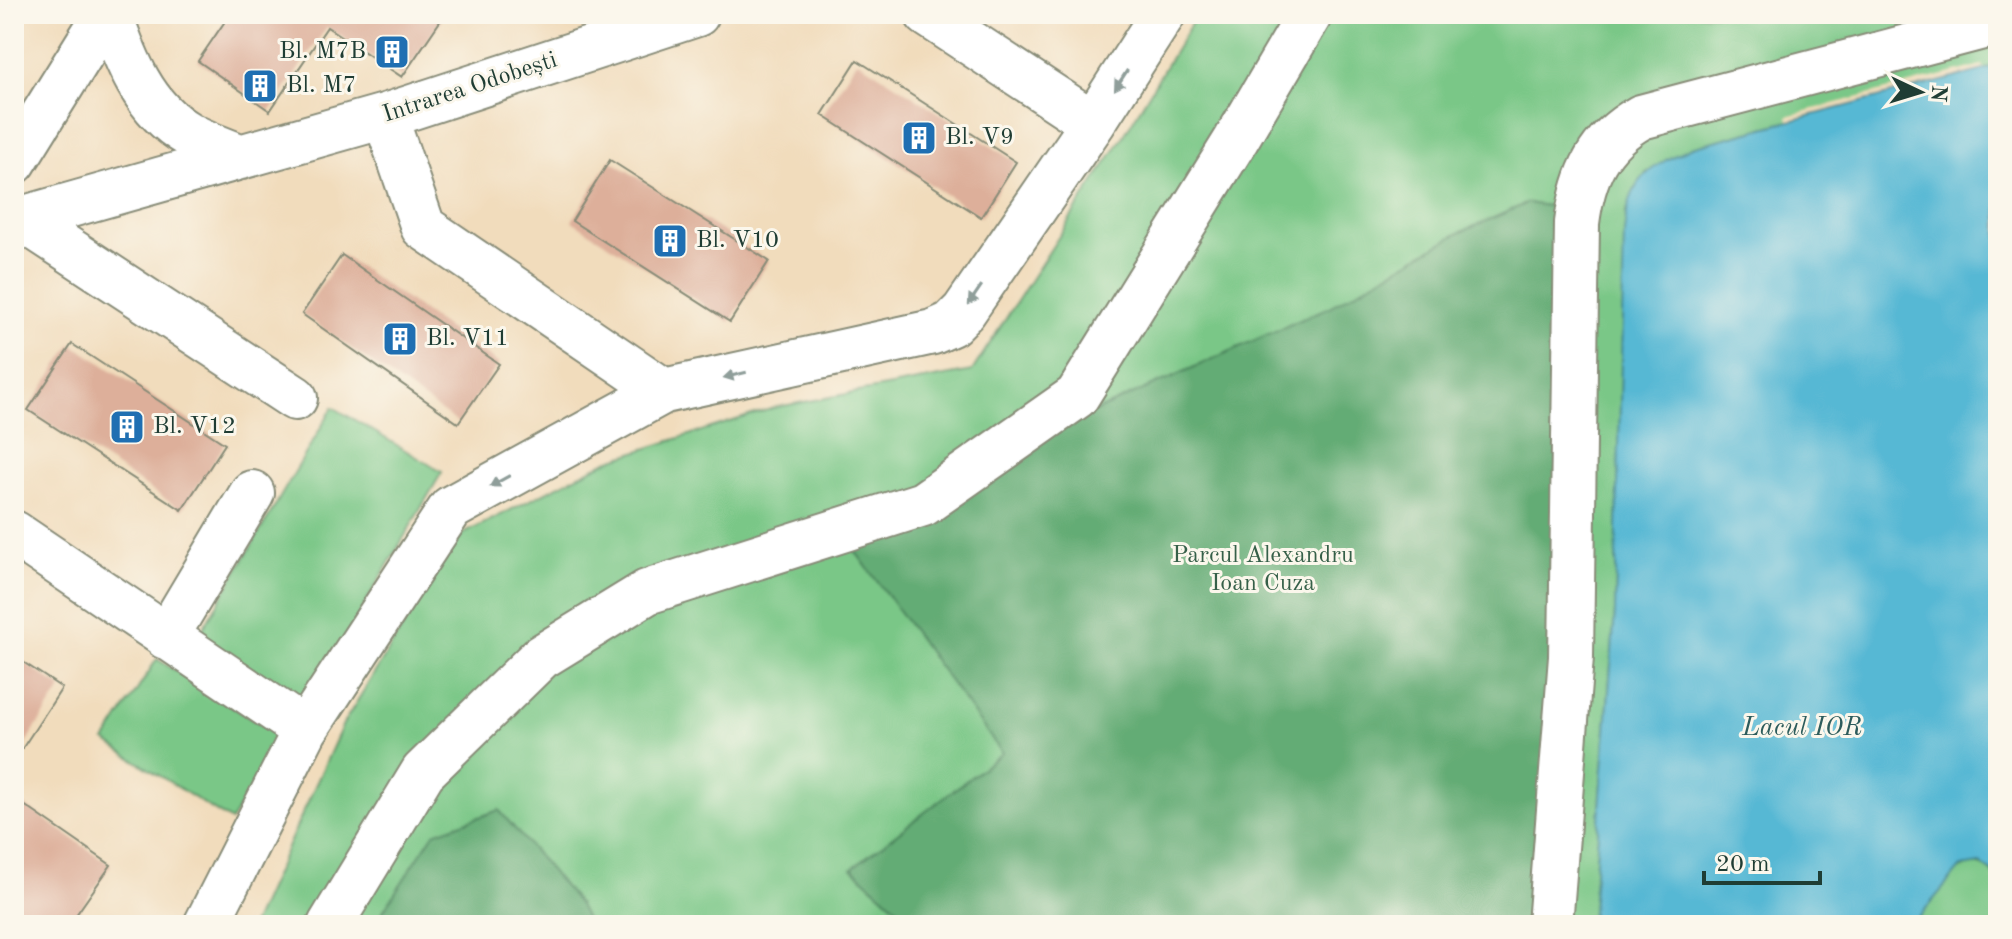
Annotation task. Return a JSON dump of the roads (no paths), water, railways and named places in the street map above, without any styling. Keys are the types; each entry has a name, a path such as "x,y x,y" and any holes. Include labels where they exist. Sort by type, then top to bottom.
{"street":[{"path":"108,14 125,58 152,104 186,133 241,157"},
{"path":"14,162 108,14"},
{"name":"Intrarea Odobești","path":"18,220 385,116 697,14"},
{"path":"927,14 1093,123"},
{"path":"206,925 305,730 451,508 664,391 933,332 951,324 964,311 1093,123 1163,14"},
{"path":"330,925 423,772 541,657 647,592 923,504 1077,396 1236,140 1310,14"},
{"path":"1550,925 1571,657 1577,223 1585,180 1604,146 1620,129 1641,117 1998,23"},
{"path":"385,116 423,227 664,391"},
{"path":"18,220 295,398"},
{"path":"166,637 252,493"},
{"path":"14,533 305,730"}],"water":[{"name":"Lacul IOR","path":"1998,66 1998,882 1995,873 1981,864 1961,867 1912,925 1591,925 1615,612 1624,233 1635,188 1662,162 1692,147"}],"place":[{"name":"Bl. M7B","path":"392,52"},
{"name":"Bl. M7","path":"260,86"},
{"name":"Bl. V9","path":"919,138"},
{"name":"Bl. V10","path":"670,241"},
{"name":"Bl. V11","path":"400,339"},
{"name":"Bl. V12","path":"127,427"}],"park label":[{"name":"Parcul Alexandru Ioan Cuza","path":"1263,570"}]}
